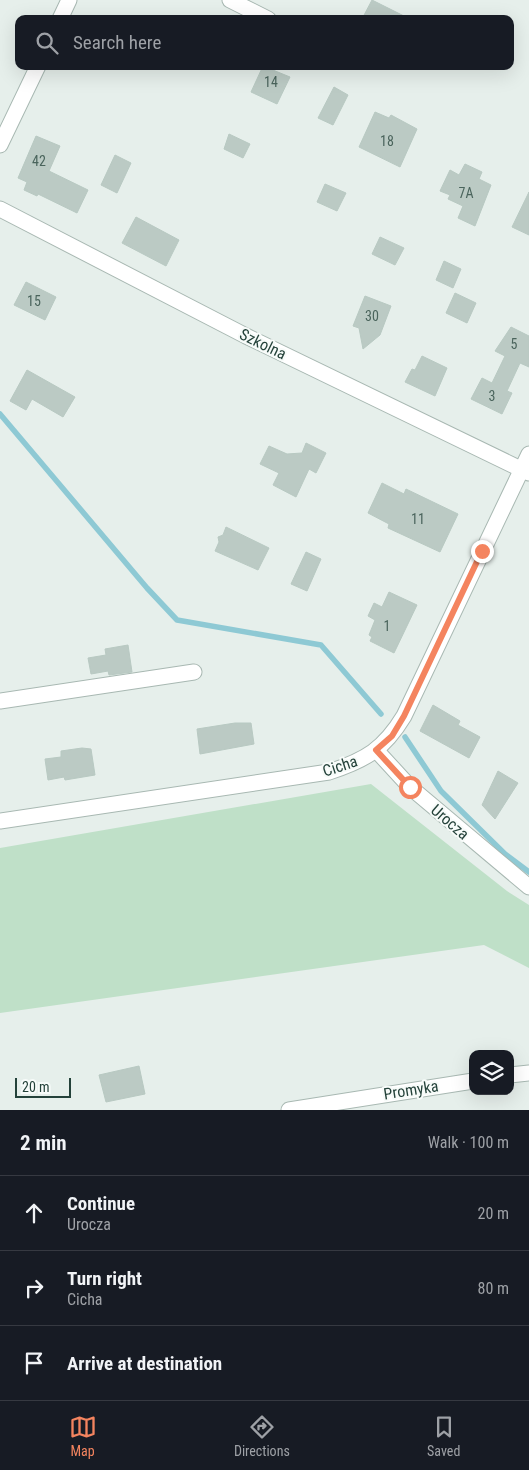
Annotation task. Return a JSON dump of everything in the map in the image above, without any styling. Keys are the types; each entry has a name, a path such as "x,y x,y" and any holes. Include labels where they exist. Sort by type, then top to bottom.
{"street":[{"path":"62,15 69,0"},
{"path":"230,0 260,15"},
{"path":"0,145 36,70"},
{"name":"Szkolna","path":"0,209 246,336 525,471"},
{"name":"Cicha","path":"0,821 329,772 353,764 376,750 392,736 404,716 525,471 529,454"},
{"path":"0,701 194,672"},
{"name":"Urocza","path":"376,750 410,787 529,887"},
{"path":"514,1075 529,1073"},
{"name":"Promyka","path":"289,1110 469,1082"}],"green space":[{"path":"371,784 507,891 529,905 529,968 484,945 0,1013 0,848"}],"building":[{"path":"372,0 402,15 364,15"},
{"path":"261,70 273,70 290,77 277,104 251,92"},
{"path":"334,87 348,95 333,125 318,118"},
{"path":"375,112 389,118 391,115 417,129 400,167 359,147"},
{"path":"229,134 250,144 243,158 224,149"},
{"path":"36,136 60,146 49,171 88,190 77,213 38,194 37,196 24,190 27,182 18,178"},
{"path":"115,155 131,163 117,193 101,185"},
{"path":"465,164 482,172 479,179 491,185 475,226 458,218 463,206 448,199 450,195 440,191 450,170 459,175"},
{"path":"325,184 346,193 337,211 317,202"},
{"path":"529,192 529,235 512,227"},
{"path":"136,217 179,240 166,266 122,243"},
{"path":"380,237 404,248 395,265 372,254"},
{"path":"444,261 461,269 453,288 436,280"},
{"path":"26,282 56,297 45,320 14,305"},
{"path":"455,293 476,303 467,323 446,313"},
{"path":"365,296 391,306 380,335 363,349 359,328 353,326"},
{"path":"511,327 529,336 529,367 520,363 507,391 512,393 502,414 471,399 482,378 492,383 505,356 495,351"},
{"path":"422,356 447,368 435,396 405,382 412,369 415,370"},
{"path":"27,370 75,397 63,417 32,399 26,410 10,401"},
{"path":"306,443 326,453 316,473 309,469 296,497 273,485 279,473 260,464 269,446 287,454 302,453"},
{"path":"382,483 404,494 406,489 458,514 440,552 388,528 389,524 368,513"},
{"path":"226,527 269,548 258,570 215,551 219,542 218,537 223,535"},
{"path":"306,552 321,559 307,591 291,584"},
{"path":"389,592 417,605 394,653 370,641 372,637 369,635 375,620 368,616 374,603 382,607"},
{"path":"128,645 132,672 109,675 108,671 91,674 88,658 106,655 105,649"},
{"path":"433,705 460,721 458,725 480,737 469,758 420,731"},
{"path":"235,723 251,723 254,744 200,754 197,729"},
{"path":"82,748 91,749 95,775 65,780 64,777 48,780 45,759 61,757 61,751"},
{"path":"498,771 518,783 495,819 482,805"},
{"path":"139,1066 145,1094 106,1102 99,1075"}],"waterway":[{"path":"0,414 147,588 177,620 321,645 381,714"},
{"path":"405,737 441,791 505,854 529,872"}],"route":[{"path":"410,787 376,750 392,736 404,716 482,551"}]}
